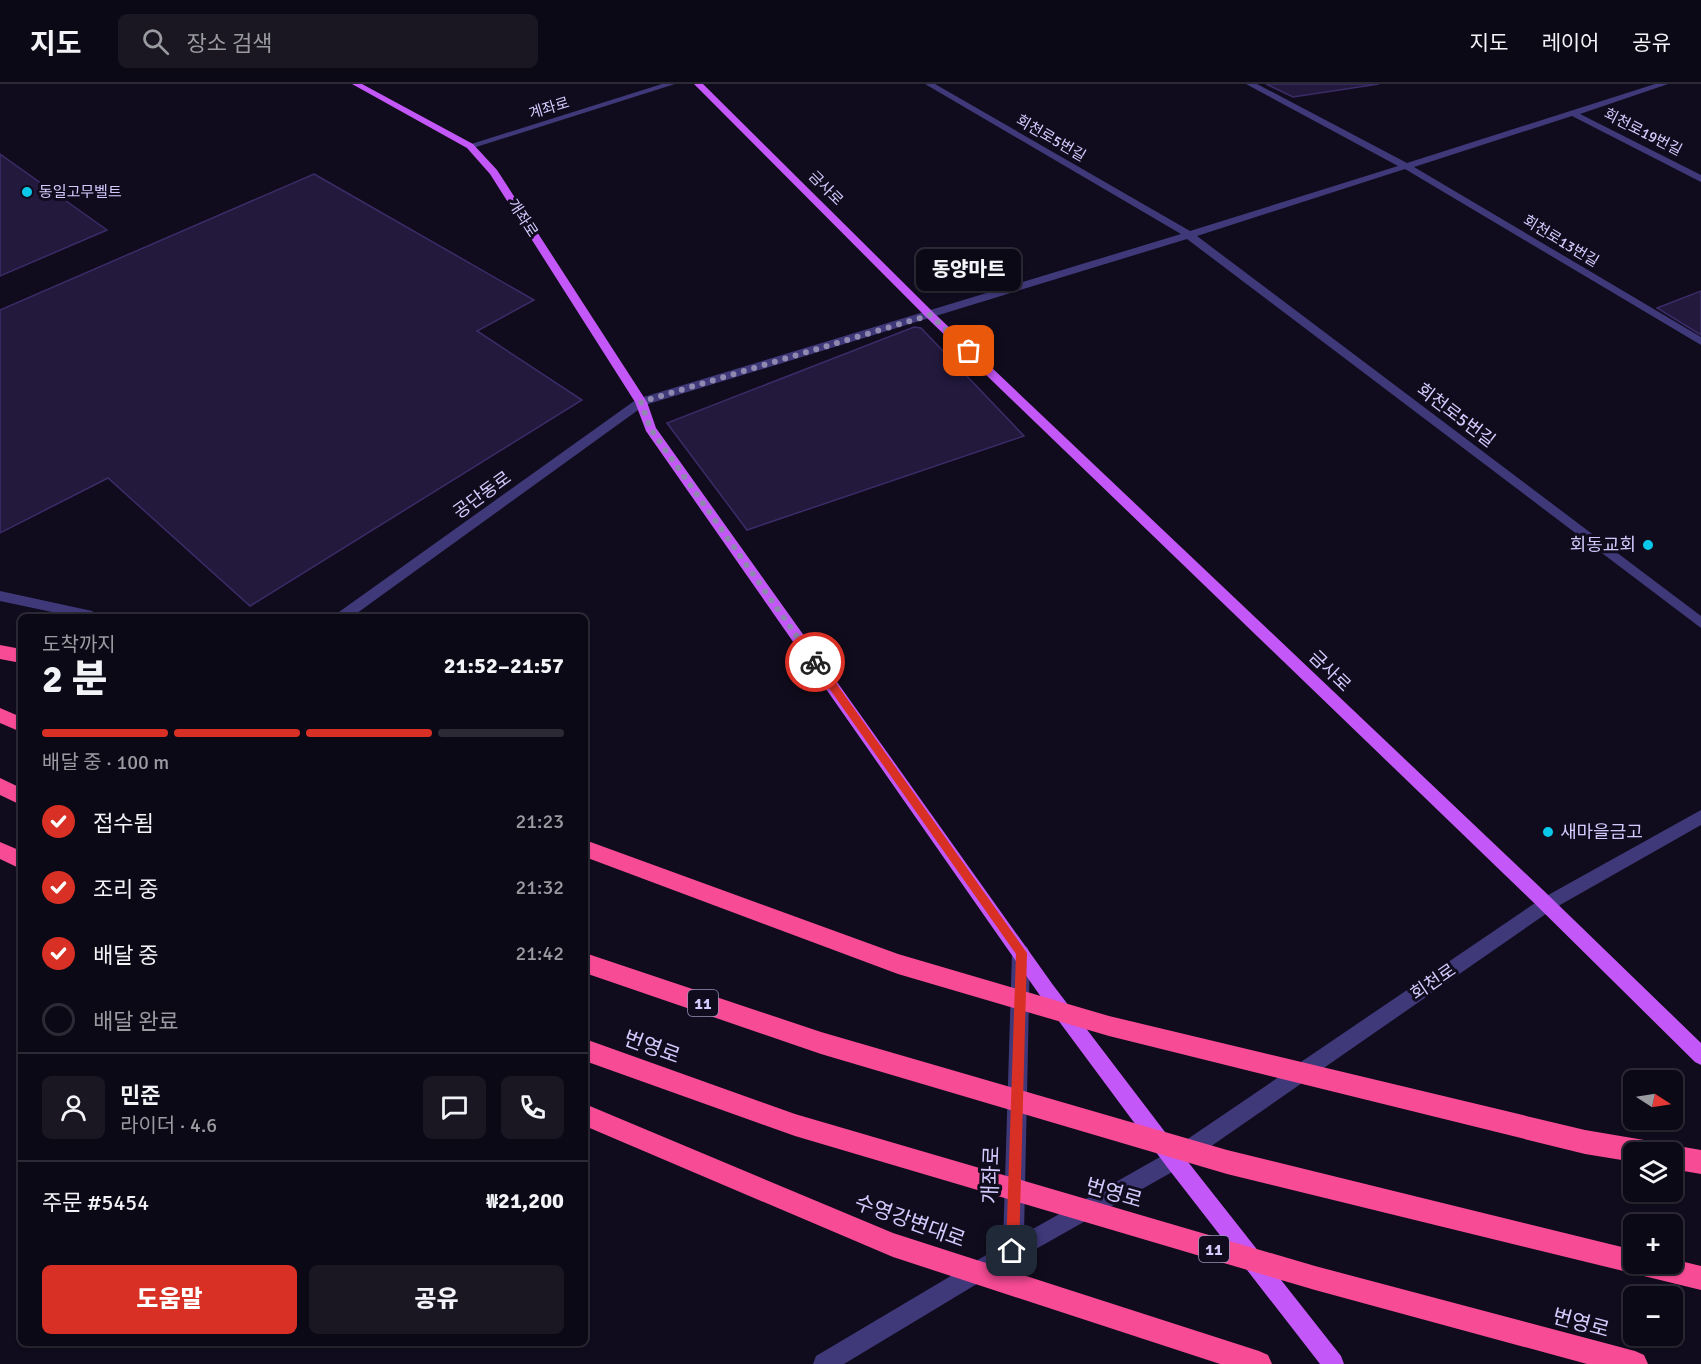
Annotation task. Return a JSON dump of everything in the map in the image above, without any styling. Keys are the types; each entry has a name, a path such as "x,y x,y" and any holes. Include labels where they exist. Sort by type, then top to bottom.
{"highway":[{"path":"0,652 18,655"},
{"path":"0,715 18,724"},
{"path":"0,786 18,795"},
{"path":"588,849 898,964 1109,1026 1586,1142 1623,1148"},
{"path":"0,850 18,859"},
{"name":"11","path":"588,964 821,1043 1227,1162 1623,1259"},
{"name":"번영로","path":"588,1051 795,1125 1315,1278 1635,1364"},
{"name":"수영강변대로","path":"588,1116 893,1245 1259,1364"},
{"path":"1683,1159 1701,1162"},
{"path":"1683,1274 1701,1278"}],"main road":[{"name":"개좌로","path":"356,84 470,146 494,172 641,402 650,428 1047,991 1174,1160 1333,1364"},
{"name":"금사로","path":"698,84 930,315 1547,904 1701,1056"}],"street":[{"name":"계좌로","path":"470,146 671,84"},
{"name":"회천로5번길","path":"929,84 1189,235 1701,623"},
{"name":"회천로13번길","path":"1250,84 1406,166 1701,342"},
{"path":"641,402 1189,235 1664,84"},
{"name":"회천로19번길","path":"1572,113 1701,179"},
{"name":"공단동로","path":"347,614 641,402"},
{"path":"0,596 83,614"},
{"name":"회천로","path":"1012,1251 1174,1160 1547,904 1701,817"},
{"name":"개좌로","path":"1012,1251 1021,953"},
{"path":"824,1364 1012,1251"}],"building":[{"path":"1266,84 1379,84 1293,97"},
{"name":"동일고무벨트","path":"0,154 107,230 0,276"},
{"path":"314,174 534,300 477,331 582,400 250,606 108,478 0,533 0,310"},
{"path":"1701,291 1701,335 1657,308"},
{"path":"914,327 921,328 1024,436 747,530 667,423"}],"way so far":[{"path":"815,662 650,428 641,402 930,315 969,351"}],"place":[{"name":"동일고무벨트","path":"27,192"},
{"name":"동양마트","path":"969,351"},
{"name":"회동교회","path":"1648,545"},
{"name":"새마을금고","path":"1548,832"}],"route":[{"path":"815,662 1021,953 1012,1251"}]}
